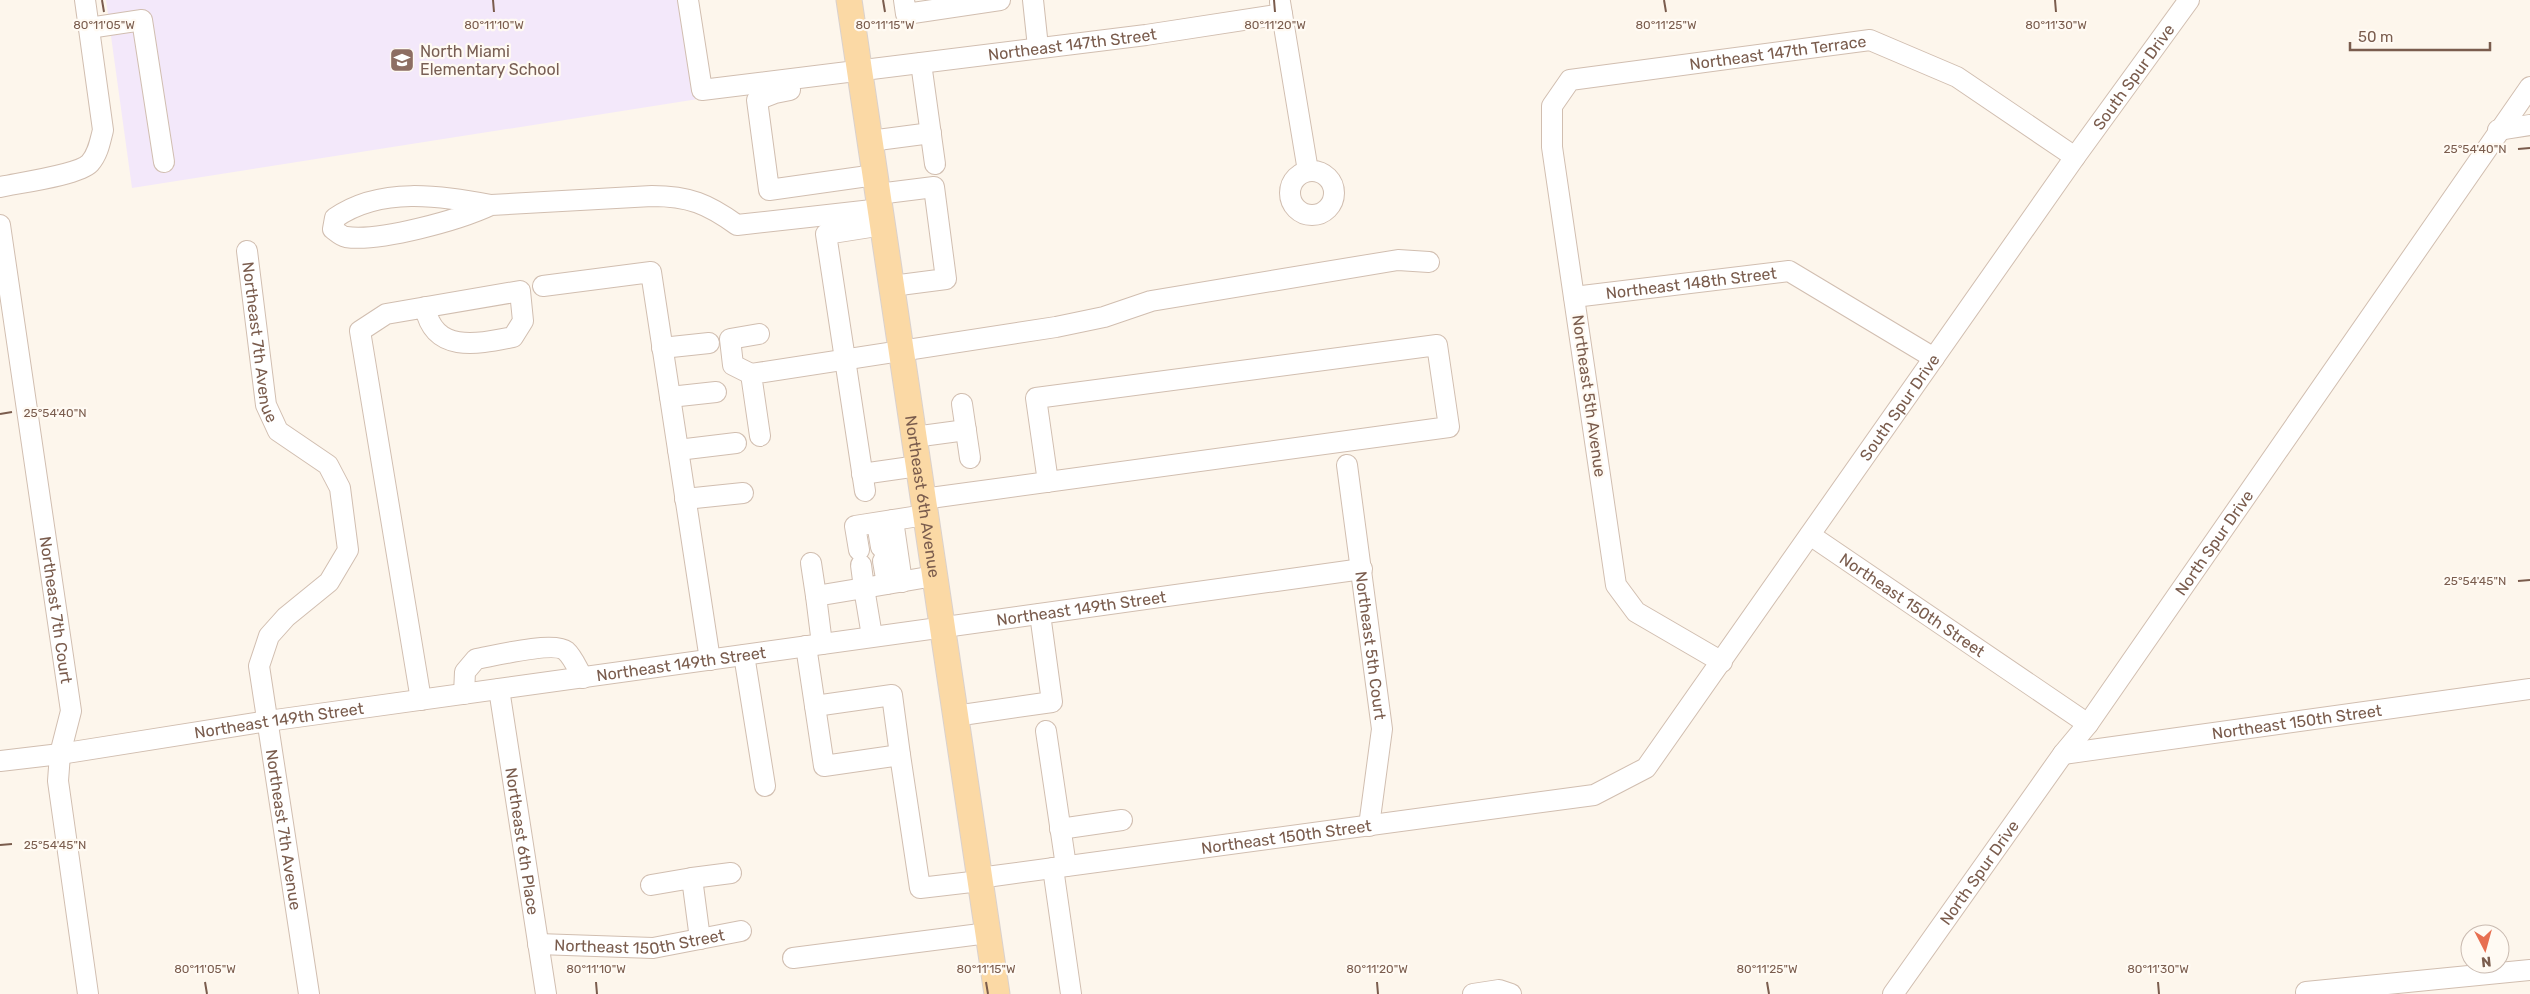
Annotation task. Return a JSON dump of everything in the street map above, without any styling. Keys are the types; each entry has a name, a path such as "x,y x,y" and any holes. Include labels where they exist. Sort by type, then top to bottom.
{"main road":[{"name":"Northeast 6th Avenue","path":"849,0 997,994"}],"street":[{"path":"0,187 69,173 89,164 97,150 103,130 85,0"},
{"path":"688,0 702,90 861,74"},
{"path":"904,0 906,14 1000,0"},
{"path":"1033,0 1038,47"},
{"name":"South Spur Drive","path":"1594,795 1646,768 2075,157 2189,0"},
{"path":"1281,7 1308,171"},
{"name":"Northeast 147th Street","path":"861,74 921,63 1146,35 1281,7"},
{"path":"89,28 142,20 164,162"},
{"name":"Northeast 147th Terrace","path":"1570,80 1870,40 1958,77 2075,157"},
{"path":"921,63 935,164"},
{"path":"861,74 775,93 757,100 769,190 879,201"},
{"name":"Northeast 5th Avenue","path":"1570,80 1552,106 1552,147 1616,585 1636,612 1722,662"},
{"name":"North Spur Drive","path":"1893,994 2064,754 2088,724 2498,130 2530,87"},
{"path":"2498,130 2530,125"},
{"path":"870,141 931,133"},
{"path":"491,205 473,213 428,226 371,236 344,237 333,229 335,218 347,210 366,202 408,196 441,196 491,205 675,196 713,208 737,226 879,201 934,187 946,279 892,286"},
{"path":"879,201 826,234 864,482 918,466"},
{"name":"Northeast 7th Court","path":"0,225 71,712 60,754 58,781 88,994"},
{"name":"Northeast 7th Avenue","path":"248,251 266,405 278,431 328,465 340,488 348,550 329,582 286,617 269,636 259,666 309,994"},
{"path":"759,334 730,339 734,365 751,374 1056,327 1104,317 1151,301 1214,290 1398,260 1429,262"},
{"name":"Northeast 148th Street","path":"1574,297 1790,271 1934,358"},
{"path":"543,286 651,272 710,660"},
{"path":"421,700 360,331 386,314 425,307 520,291 523,321 513,337 485,343 463,344 447,340 427,320 425,307"},
{"path":"662,348 709,342"},
{"path":"872,636 855,526 885,521 924,507 1048,482 1449,427 1437,345 1036,398 1048,482"},
{"path":"751,374 760,436"},
{"path":"670,397 716,392"},
{"path":"962,404 970,458"},
{"path":"914,437 966,430"},
{"path":"678,450 736,443"},
{"name":"Northeast 5th Court","path":"1347,465 1382,728 1369,826"},
{"path":"685,499 743,493"},
{"path":"885,521 882,554 894,583"},
{"path":"885,521 894,583"},
{"name":"Northeast 150th Street","path":"1810,534 2088,724"},
{"path":"811,563 816,596 814,645 815,706 824,766 900,755 892,695 815,706"},
{"name":"Northeast 149th Street","path":"0,761 60,754 268,720 1362,569"},
{"path":"816,596 934,576"},
{"path":"955,716 1052,702 1040,614"},
{"path":"464,694 465,672 476,659 556,646 566,651 583,678"},
{"path":"744,655 765,786"},
{"name":"Northeast 6th Place","path":"499,689 546,994"},
{"name":"Northeast 150th Street","path":"2064,754 2530,689"},
{"path":"1046,730 1060,829 1060,867 1071,994"},
{"name":"Northeast 150th Street","path":"900,755 920,888 1060,867 1594,795"},
{"path":"1060,829 1122,820"},
{"path":"652,884 731,873"},
{"path":"692,878 700,939"},
{"name":"Northeast 150th Street","path":"538,944 653,948 741,931"},
{"path":"793,958 988,933"},
{"path":"2306,992 2530,970"},
{"path":"1474,994 1499,990 1511,994"}],"shaded area":[{"name":"North Miami Elementary School","path":"106,0 680,0 698,99 132,188"}],"place":[{"name":"North Miami Elementary School","path":"402,60"}]}
